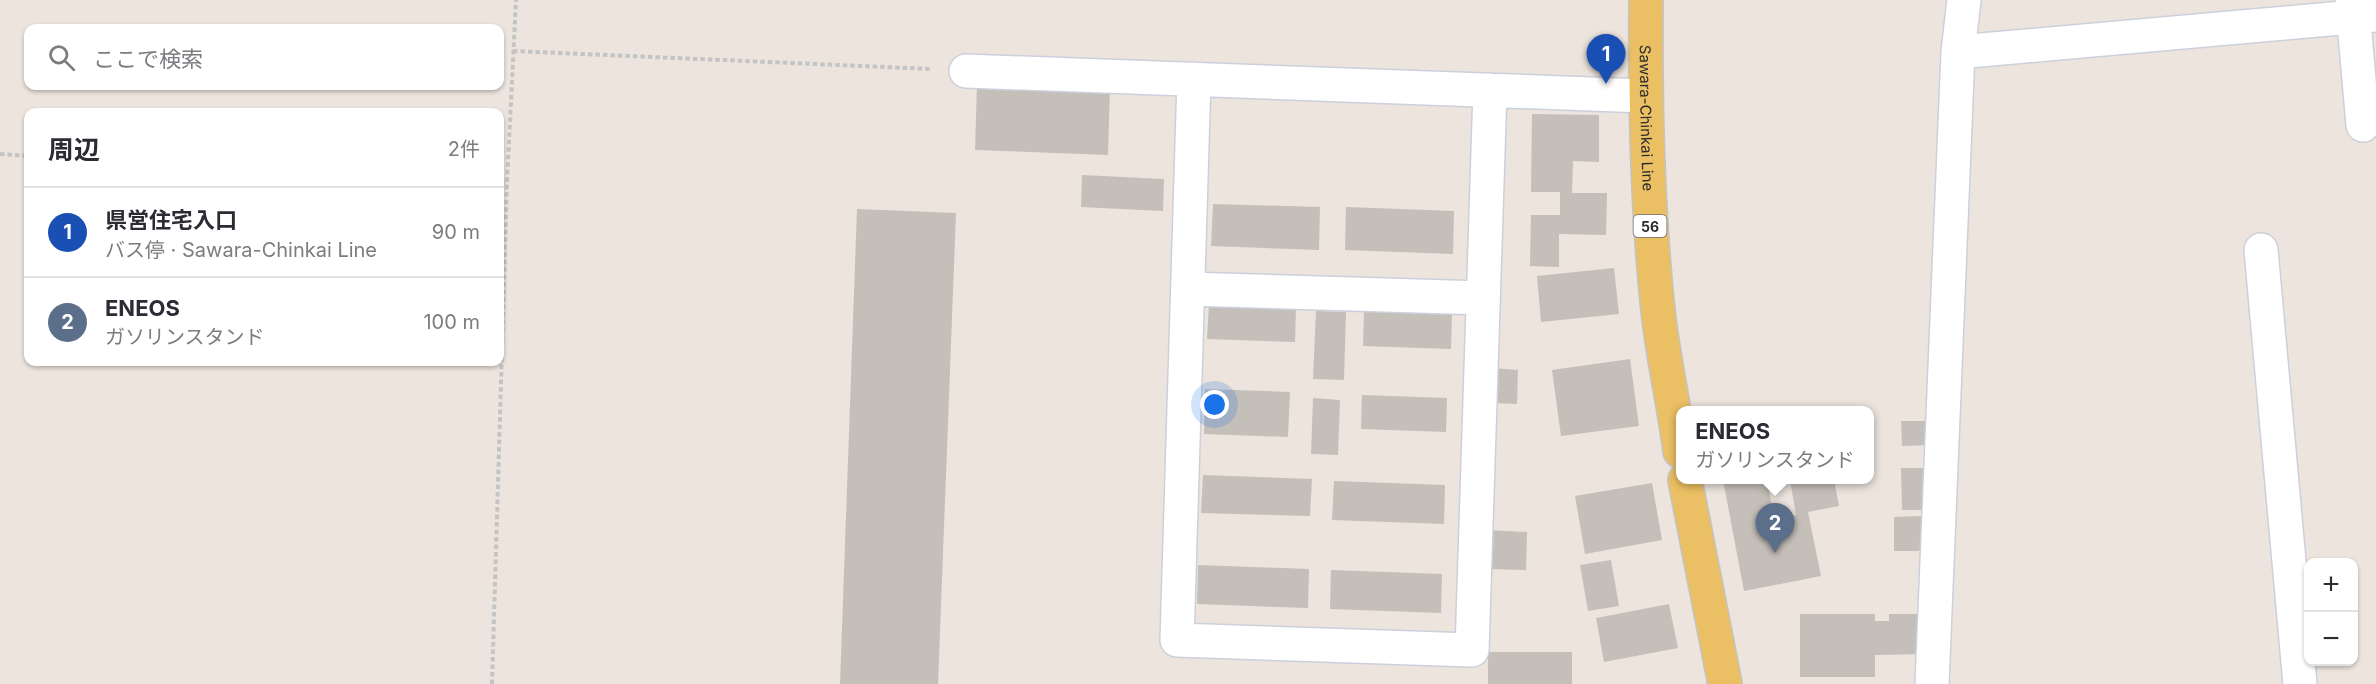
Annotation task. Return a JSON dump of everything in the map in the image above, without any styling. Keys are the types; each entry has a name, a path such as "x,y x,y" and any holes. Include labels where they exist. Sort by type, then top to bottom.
{"main road":[{"name":"Sawara-Chinkai Line","path":"1646,0 1645,96 1649,215 1658,314 1676,426"},
{"path":"1685,484 1725,684"}],"street":[{"path":"1932,684 1958,52 1964,0"},
{"path":"1958,52 2360,10 2363,125"},
{"path":"966,70 1645,96"},
{"path":"1194,79 1177,640 1472,650 1490,90"},
{"path":"2261,250 2300,684"},
{"path":"1188,289 1483,298"}],"path":[{"path":"504,283 516,0"},
{"path":"513,51 966,70"},
{"path":"0,154 24,156"},
{"path":"492,684 502,366"}],"building":[{"path":"977,84 1110,88 1108,155 975,150"},
{"path":"1532,114 1599,115 1599,162 1573,161 1572,193 1607,193 1606,235 1559,234 1559,267 1530,266 1531,215 1560,215 1560,192 1531,192"},
{"path":"1082,175 1164,179 1163,211 1081,207"},
{"path":"1213,204 1320,207 1319,250 1211,246"},
{"path":"1346,207 1454,211 1453,254 1345,250"},
{"path":"857,209 956,213 938,684 840,684"},
{"path":"1614,268 1619,314 1541,322 1537,276"},
{"path":"1209,304 1296,307 1295,342 1207,339"},
{"path":"1364,310 1452,313 1451,349 1363,346"},
{"path":"1316,311 1346,312 1344,380 1313,379"},
{"path":"1630,359 1639,426 1561,436 1552,370"},
{"path":"1493,368 1518,370 1517,404 1491,403"},
{"path":"1205,389 1290,392 1288,437 1204,434"},
{"path":"1362,395 1447,398 1446,432 1361,429"},
{"path":"1313,398 1340,400 1338,455 1311,454"},
{"path":"1901,421 1933,421 1933,445 1902,446"},
{"path":"1901,468 1933,468 1933,510 1902,510"},
{"path":"1203,475 1312,479 1310,516 1201,513"},
{"path":"1334,481 1445,485 1444,524 1332,520"},
{"path":"1652,483 1662,540 1585,554 1575,496"},
{"path":"1724,484 1768,484 1774,518 1796,515 1791,484 1835,484 1839,506 1808,512 1821,576 1744,591"},
{"path":"1921,516 1921,551 1894,551 1894,517"},
{"path":"1487,530 1527,532 1526,570 1486,569"},
{"path":"1611,560 1619,606 1588,611 1580,565"},
{"path":"1198,565 1309,569 1308,608 1197,604"},
{"path":"1331,570 1442,574 1441,613 1330,609"},
{"path":"1669,604 1678,648 1604,662 1596,618"},
{"path":"1800,614 1875,614 1875,621 1889,621 1889,614 1924,614 1925,654 1875,655 1875,677 1800,677"},
{"path":"1488,652 1572,652 1572,684 1488,684"}],"place":[{"name":"県営住宅入口","path":"1606,84"},
{"name":"ENEOS","path":"1775,553"}]}
